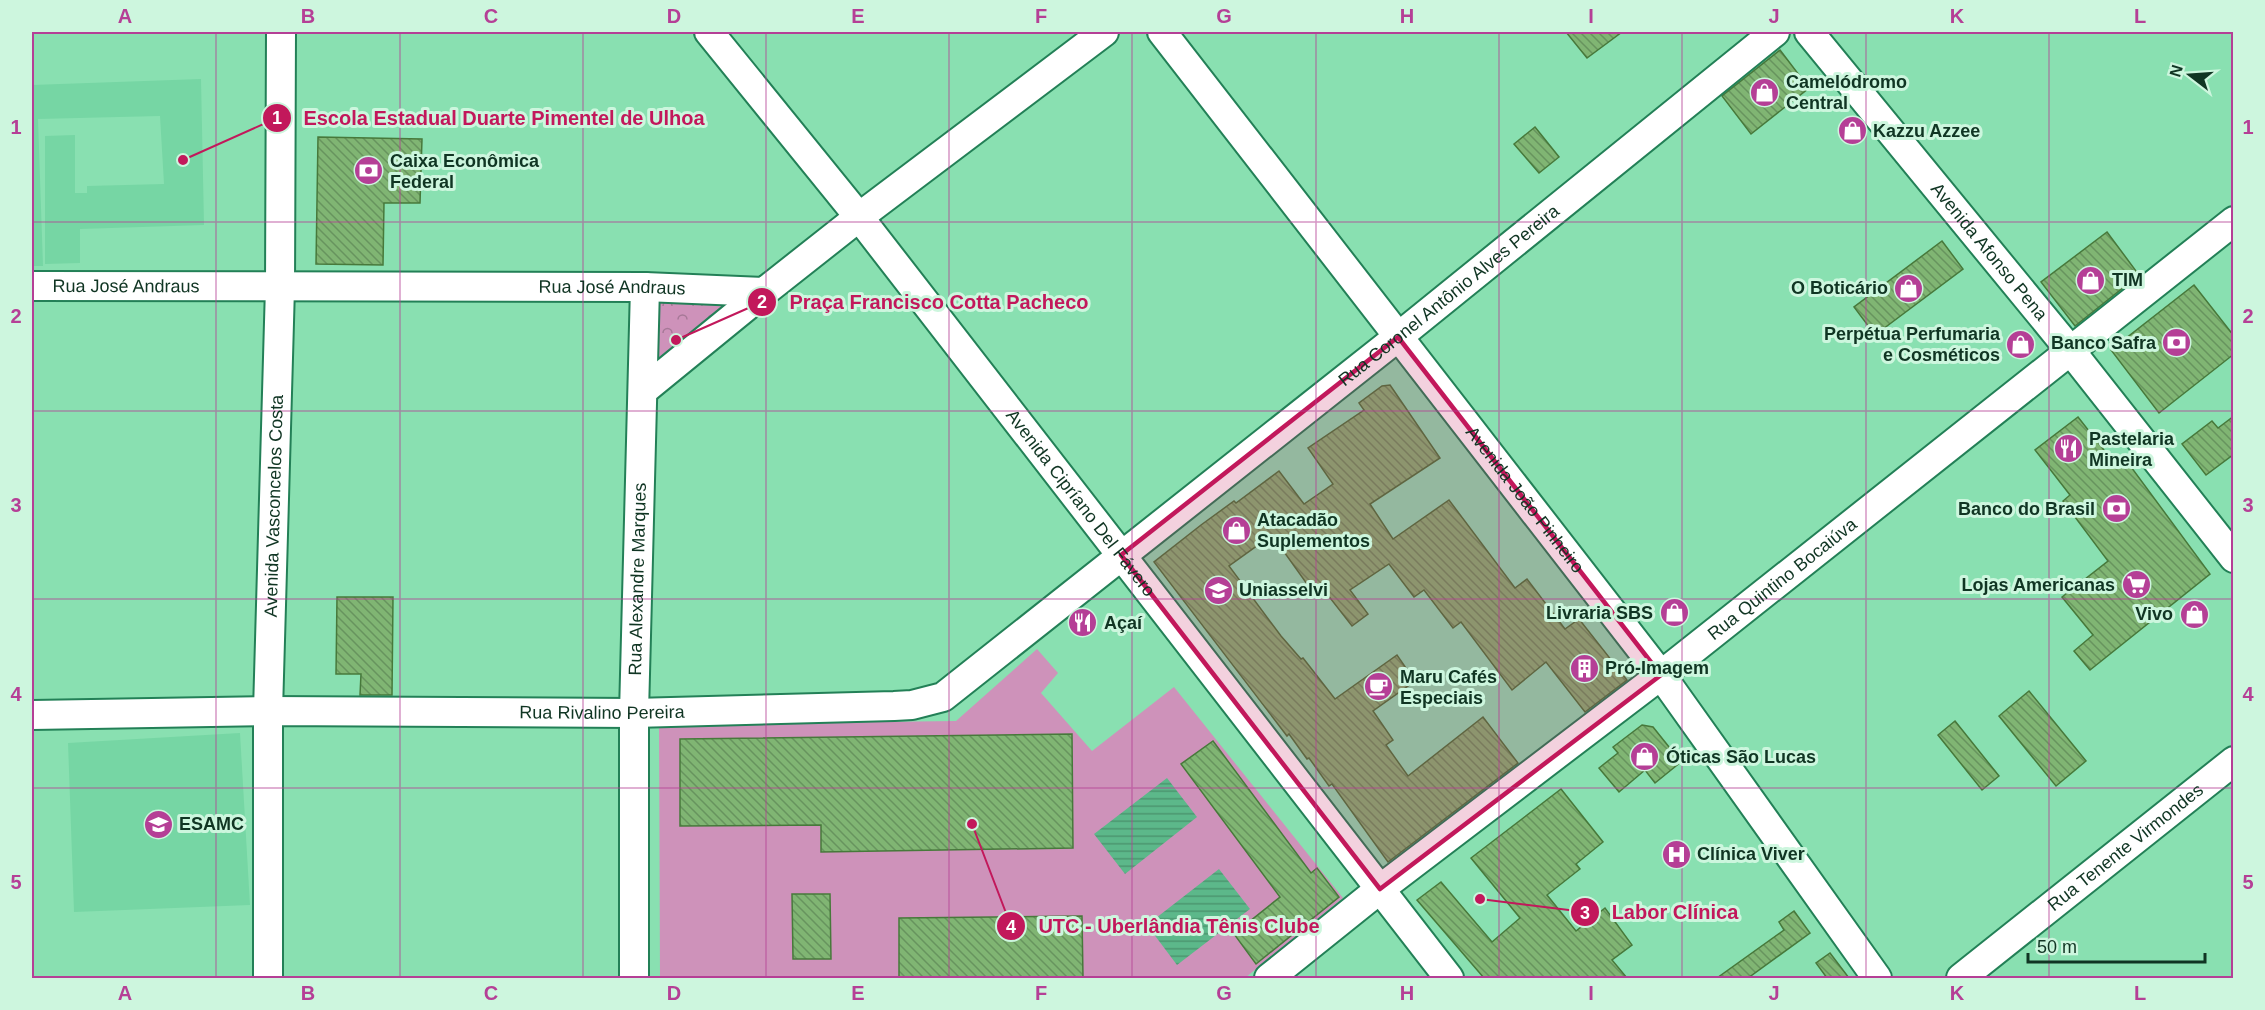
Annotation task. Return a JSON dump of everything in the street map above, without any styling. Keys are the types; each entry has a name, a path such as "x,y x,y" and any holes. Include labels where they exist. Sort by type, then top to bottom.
{"street":[{"name":"Avenida Vasconcelos Costa","path":"268,978 268,711 280,287 281,32"},
{"name":"Avenida Cipríano Del Fávero","path":"709,32 859,217 1449,978"},
{"path":"644,390 859,217 1104,32"},
{"name":"Avenida João Pinheiro","path":"1162,32 1661,675 1877,978"},
{"name":"Rua Coronel Antônio Alves Pereira","path":"1121,555 1398,337 1775,32"},
{"name":"Avenida Afonso Pena","path":"1809,32 2070,350 2234,558"},
{"name":"Rua Quintino Bocaiúva","path":"1269,978 1380,889 1661,675 2234,221"},
{"name":"Rua José Andraus","path":"32,285 645,287 764,292"},
{"name":"Rua Alexandre Marques","path":"634,978 634,713 645,287"},
{"name":"Rua Rivalino Pereira","path":"32,715 268,711 634,713 894,706 928,702 957,688 1121,555"},
{"name":"Rua Tenente Virmondes","path":"1961,978 2234,762"}],"highlighted area":[{"path":"1398,337 1661,675 1380,889 1121,555"}],"shaded area":[{"path":"201,79 204,225 80,229 80,263 45,264 45,136 75,135 75,193 87,193 87,186 164,184 160,116 38,119 43,266 32,266 32,85"},
{"name":"ESAMC","path":"240,733 250,905 74,912 68,743"},
{"path":"1167,778 1197,817 1125,874 1094,834"},
{"path":"1219,869 1250,909 1177,965 1147,925"}],"green space":[{"path":"654,288 746,304 652,376"},
{"path":"1037,649 1058,673 1041,693 1092,751 1174,687 1343,898 1245,978 660,978 659,725 956,721"}],"building":[{"path":"1566,32 1622,32 1587,58"},
{"name":"Camelódromo Central","path":"1780,50 1809,88 1751,134 1722,96"},
{"path":"1535,127 1559,157 1539,173 1514,144"},
{"name":"Caixa Econômica Federal","path":"318,137 422,139 420,203 384,203 383,265 316,264"},
{"name":"TIM","path":"2107,232 2139,275 2075,326 2041,282"},
{"name":"O Boticário","path":"1942,241 1963,269 1875,335 1854,307"},
{"name":"Banco Safra","path":"2194,285 2234,336 2234,354 2159,413 2111,350"},
{"path":"1390,385 1440,458 1370,504 1393,539 1449,500 1515,588 1527,579 1565,629 1579,619 1627,680 1585,712 1546,662 1512,690 1461,622 1453,628 1424,590 1414,597 1389,564 1350,590 1368,614 1352,626 1320,585 1312,591 1272,535 1229,566 1281,636 1301,659 1303,658 1335,699 1397,655 1415,681 1373,711 1393,740 1386,745 1408,776 1483,717 1518,763 1388,862 1332,784 1329,786 1289,734 1287,736 1154,562 1201,525 1234,501 1236,503 1279,471 1304,504 1333,484 1308,448 1364,410 1359,403 1382,386"},
{"path":"2234,416 2234,454 2206,475 2182,444 2212,421 2218,428"},
{"path":"2078,417 2114,463 2123,456 2210,574 2090,670 2074,651 2093,635 2062,597 2108,561 2063,501 2070,495 2035,450"},
{"path":"337,597 393,597 392,695 360,695 361,674 336,674"},
{"path":"2029,691 2086,761 2056,786 1999,716"},
{"path":"1955,721 1999,776 1982,790 1938,735"},
{"name":"Óticas São Lucas","path":"1642,725 1653,727 1681,762 1655,783 1645,770 1619,792 1599,768 1618,753 1613,747"},
{"path":"1072,734 1073,848 821,852 821,825 680,826 680,739"},
{"path":"1213,741 1311,873 1317,868 1339,897 1256,964 1234,934 1280,897 1181,764"},
{"path":"1561,789 1603,842 1576,864 1580,869 1547,895 1576,931 1605,908 1632,945 1612,960 1627,978 1484,978 1417,900 1441,882 1492,942 1520,918 1471,858"},
{"path":"792,894 830,894 831,959 793,959"},
{"path":"1794,911 1810,933 1748,978 1717,978 1784,930 1779,922"},
{"path":"1082,916 1083,978 899,978 899,918"},
{"path":"1830,953 1849,978 1827,978 1816,963"}],"place":[{"name":"Camelódromo Central","path":"1765,92"},
{"name":"Kazzu Azzee","path":"1852,131"},
{"name":"Escola Estadual Duarte Pimentel de Ulhoa","path":"183,160"},
{"name":"Caixa Econômica Federal","path":"369,171"},
{"name":"TIM","path":"2091,280"},
{"name":"O Boticário","path":"1909,288"},
{"name":"Praça Francisco Cotta Pacheco","path":"676,340"},
{"name":"Banco Safra","path":"2177,343"},
{"name":"Perpétua Perfumaria e Cosméticos","path":"2021,344"},
{"name":"Pastelaria Mineira","path":"2068,449"},
{"name":"Banco do Brasil","path":"2116,509"},
{"name":"Atacadão Suplementos","path":"1236,530"},
{"name":"Lojas Americanas","path":"2136,585"},
{"name":"Uniasselvi","path":"1218,590"},
{"name":"Livraria SBS","path":"1674,613"},
{"name":"Vivo","path":"2194,614"},
{"name":"Açaí","path":"1083,623"},
{"name":"Pró-Imagem","path":"1584,668"},
{"name":"Maru Cafés Especiais","path":"1379,687"},
{"name":"Óticas São Lucas","path":"1645,757"},
{"name":"ESAMC","path":"158,824"},
{"name":"UTC - Uberlândia Tênis Clube","path":"972,824"},
{"name":"Clínica Viver","path":"1676,854"},
{"name":"Labor Clínica","path":"1480,899"}]}
